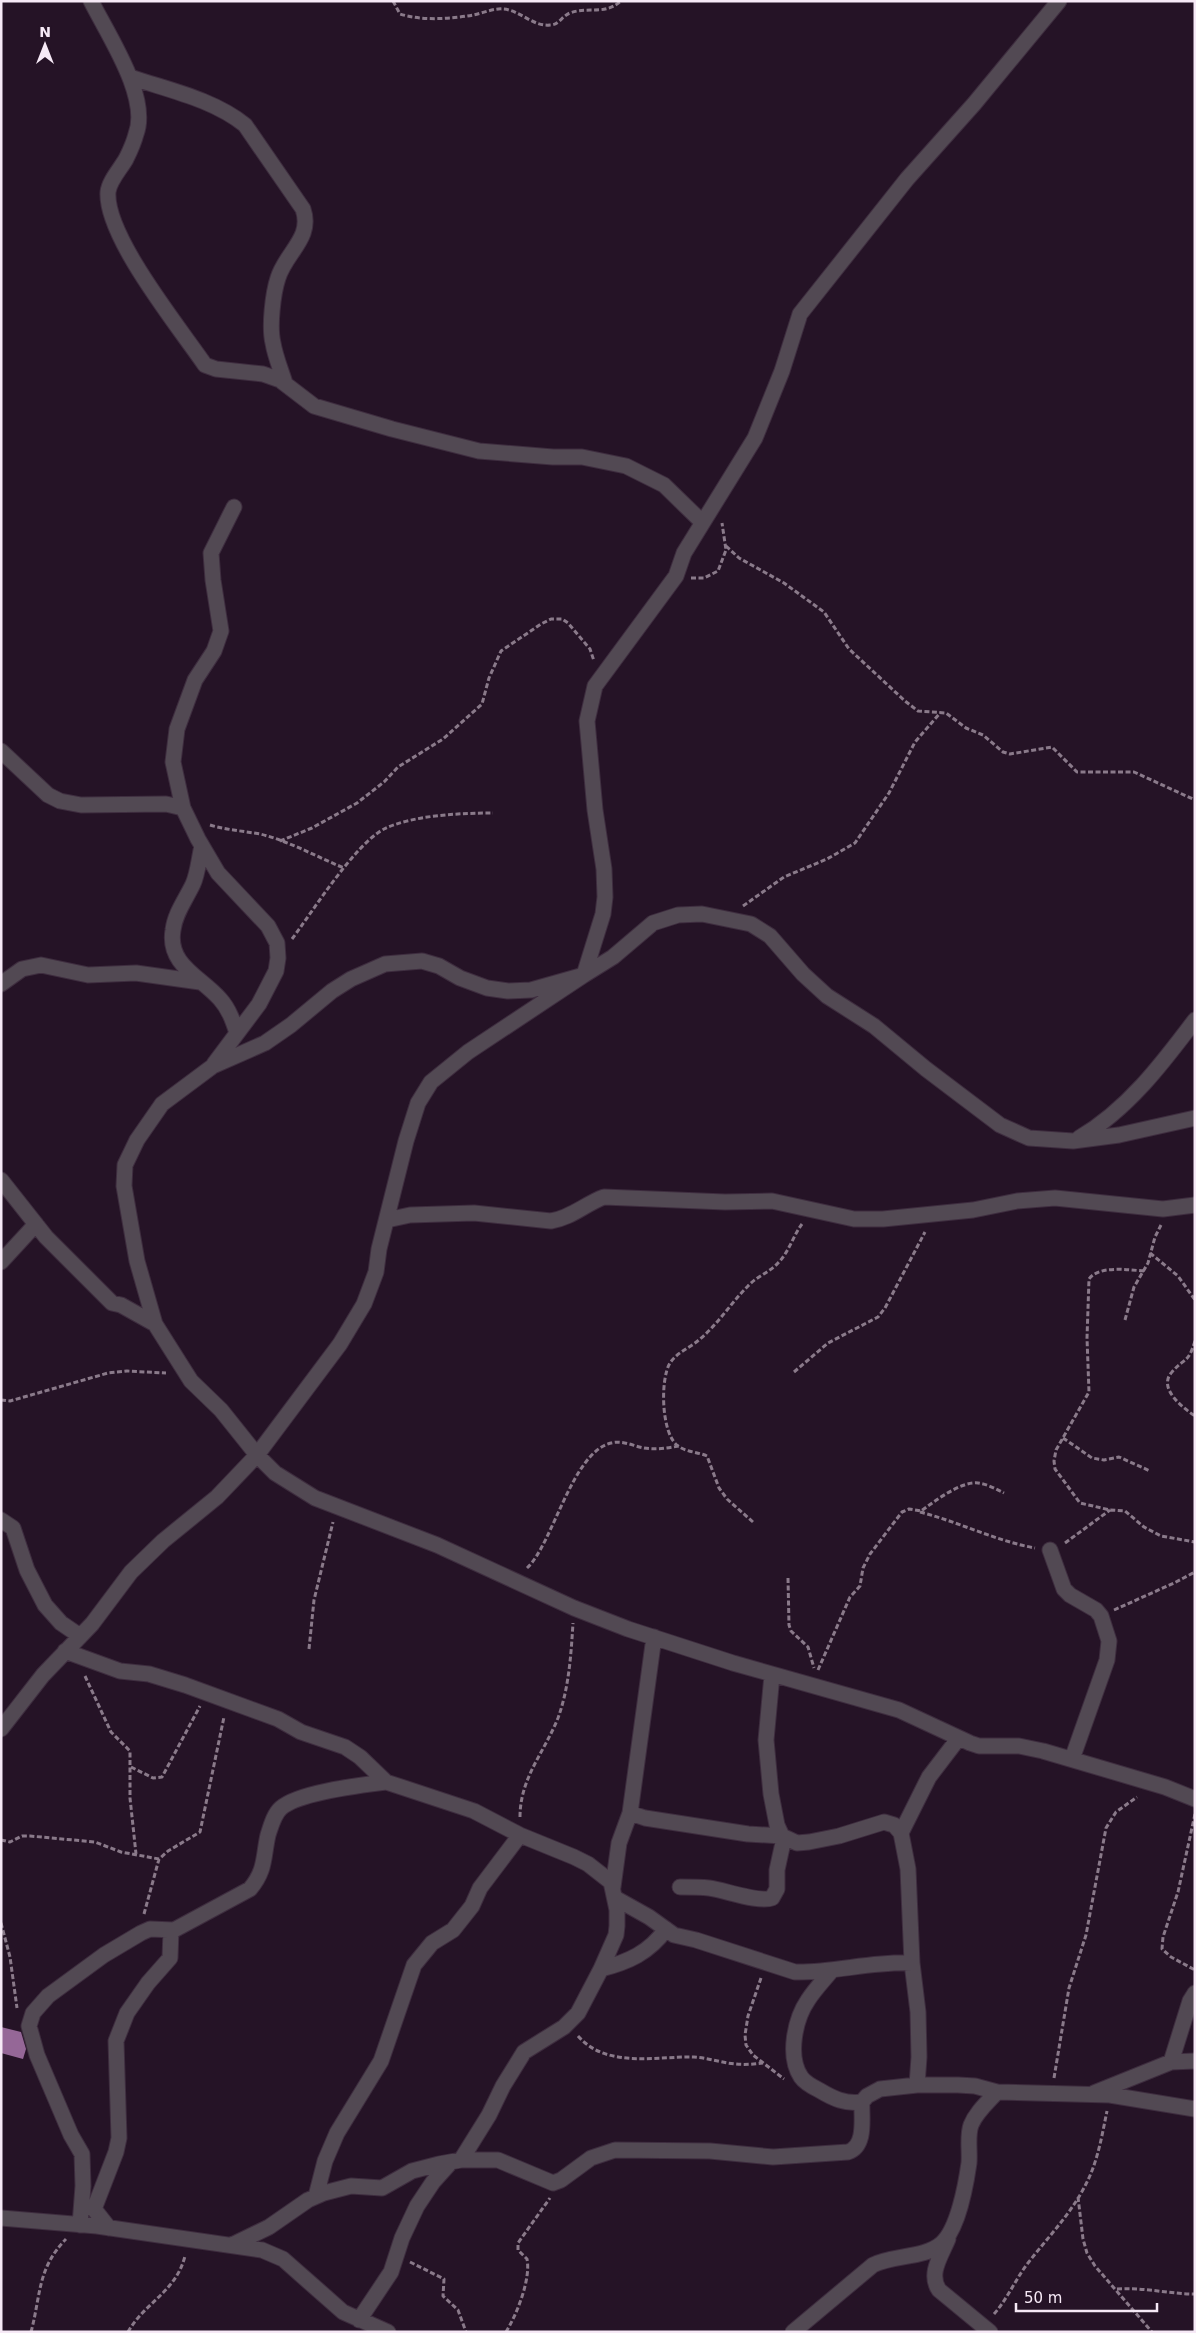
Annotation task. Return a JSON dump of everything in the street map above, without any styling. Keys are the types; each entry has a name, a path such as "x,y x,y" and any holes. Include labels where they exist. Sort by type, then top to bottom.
{"street":[{"path":"91,1 130,77 140,106 137,132 127,157 108,190 110,205 123,243 159,301 206,364 216,369 263,374 284,383 314,406 479,452 582,457 626,466 664,485 702,522"},
{"path":"584,975 603,914 605,897 604,869 594,810 587,721 594,686 674,580 684,554 702,522 754,438 782,371 800,314 907,179 974,104 1060,1"},
{"path":"130,77 210,105 233,116 245,125 303,209 307,221 304,233 282,268 278,279 272,327 272,342 284,383"},
{"path":"213,1066 260,1004 276,972 278,958 277,943 268,926 218,873 202,846 185,813 173,762 177,729 195,680 214,651 221,631 213,580 211,552 234,506"},
{"path":"1,751 48,795 60,801 81,805 166,804 185,813"},
{"path":"202,846 194,882 177,916 172,931 173,949 183,967 220,999 230,1014 237,1034"},
{"path":"1,1728 43,1674 70,1653 80,1636 131,1572 162,1541 217,1497 257,1455 340,1344 364,1304 376,1272 386,1220 418,1103 431,1082 468,1052 613,957 653,923 678,915 702,914 726,917 751,924 770,936 804,974 827,996 874,1026 926,1069 1000,1125 1029,1138 1073,1141 1119,1135 1195,1118"},
{"path":"584,975 530,990 508,991 487,988 460,978 439,966 422,961 385,964 351,979 332,991 292,1025 265,1043 213,1066 162,1104 137,1140 125,1166 124,1186 137,1261 155,1324 191,1381 222,1410 257,1455 275,1473 315,1498 437,1545 574,1608 654,1637 772,1675 898,1710 958,1739 980,1746 1019,1746 1072,1759 1165,1787 1195,1799"},
{"path":"1,984 22,969 41,965 88,975 136,973 200,982"},
{"path":"1073,1141 1107,1120 1155,1072 1195,1020"},
{"path":"1,1180 36,1224 112,1302 155,1324"},
{"path":"386,1220 418,1215 474,1213 551,1222 560,1220 593,1201 604,1197 725,1202 772,1200 854,1219 882,1219 973,1210 1017,1202 1055,1198 1163,1209 1195,1205"},
{"path":"1,1262 36,1224"},
{"path":"1,1520 12,1528 27,1570 45,1605 61,1623 80,1636"},
{"path":"1050,1550 1066,1593 1096,1610 1101,1616 1109,1641 1109,1651 1072,1759"},
{"path":"359,2320 391,2272 402,2238 417,2206 433,2182 456,2161 489,2115 503,2086 524,2052 568,2023 578,2013 616,1935 617,1918 614,1892 619,1843 630,1812 654,1637"},
{"path":"70,1653 120,1671 149,1674 210,1694 278,1719 300,1732 351,1750 386,1782 474,1811 520,1835 588,1864 605,1877 614,1892 674,1934 795,1972 832,1970 888,1961 912,1963"},
{"path":"680,1887 708,1888 761,1900 772,1898 776,1888 776,1870 783,1837 777,1825 770,1794 766,1740 772,1675"},
{"path":"901,1832 929,1777 958,1739"},
{"path":"80,2224 83,2186 82,2154 58,2107 37,2055 30,2030 30,2020 33,2013 48,1996 140,1933 150,1929 171,1930 225,1904 250,1888 262,1871 271,1826 283,1806 322,1793 386,1782"},
{"path":"630,1812 645,1818 748,1834 783,1837 797,1843 839,1836 884,1822 894,1825 901,1832 908,1869 912,1963 918,2012 919,2056 917,2085"},
{"path":"316,2196 325,2161 337,2133 381,2061 414,1964 432,1943 453,1930 472,1906 480,1888 520,1835"},
{"path":"601,1969 628,1961 641,1954 666,1929"},
{"path":"109,2228 94,2209 116,2152 119,2138 116,2041 127,2013 170,1958 171,1930"},
{"path":"832,1970 807,2001 795,2034 796,2062 801,2076 808,2084 842,2102 862,2102 880,2089 917,2085 975,2086 997,2092 1110,2095 1195,2109"},
{"path":"1171,2062 1190,2001 1195,1993"},
{"path":"1093,2094 1171,2062 1195,2062"},
{"path":"990,2332 939,2290 935,2285 933,2277 962,2200 969,2162 970,2127 975,2117 997,2092"},
{"path":"232,2245 270,2227 316,2196 351,2186 382,2188 412,2171 456,2161 498,2160 550,2183 561,2180 591,2158 615,2150 710,2151 773,2157 848,2152 857,2145 863,2125 862,2102"},
{"path":"1,2218 80,2224 262,2250 283,2259 343,2312 388,2332"},
{"path":"793,2332 872,2265 885,2258 929,2251 941,2245 950,2234"}],"path":[{"path":"393,1 400,14 411,17 447,18 501,8 509,9 539,24 550,25 556,24 567,14 576,11 609,9 621,1"},
{"path":"674,580 704,578 718,571 723,563 726,546 720,512 720,495"},
{"path":"726,546 739,558 784,583 824,612 849,649 905,701 918,710 946,713 966,728 983,735 1003,752 1010,754 1052,748 1077,772 1134,772 1195,800"},
{"path":"280,841 312,828 357,802 384,782 398,767 443,739 482,704 489,678 501,651 541,624 551,619 562,619 568,623 590,649 600,678"},
{"path":"726,917 784,877 827,859 855,843 888,794 915,742 941,712"},
{"path":"278,958 344,868 373,836 385,829 453,814 493,812"},
{"path":"185,813 227,830 260,834 344,868"},
{"path":"1125,1320 1134,1287 1144,1271 1160,1226 1179,1206"},
{"path":"679,1446 667,1428 664,1414 664,1387 669,1364 683,1350 700,1339 749,1284 783,1258 794,1235 818,1211"},
{"path":"794,1372 828,1343 878,1317 926,1229 938,1213"},
{"path":"1150,1253 1178,1276 1195,1300"},
{"path":"1144,1271 1100,1271 1092,1274 1089,1279 1087,1338 1089,1392 1056,1450 1054,1461 1059,1476 1080,1503 1130,1513 1144,1527 1161,1536 1195,1542"},
{"path":"1195,1341 1186,1361 1171,1372 1168,1385 1172,1396 1182,1408 1195,1416"},
{"path":"1,1400 10,1401 108,1373 127,1371 186,1373"},
{"path":"1063,1438 1092,1458 1104,1460 1119,1457 1150,1471"},
{"path":"523,1570 528,1568 535,1559 564,1498 591,1455 600,1447 614,1442 623,1442 646,1449 679,1446 707,1456 719,1488 727,1499 753,1522"},
{"path":"788,1578 789,1625 791,1631 808,1647 816,1676 850,1597 860,1586 863,1568 870,1554 904,1510 922,1511 941,1496 976,1482 1004,1493"},
{"path":"309,1648 314,1600 327,1543 338,1507"},
{"path":"914,1511 950,1520 1020,1545 1050,1550 1064,1544 1110,1510"},
{"path":"1101,1616 1195,1572"},
{"path":"520,1835 520,1805 523,1786 551,1734 564,1697 571,1661 574,1608"},
{"path":"70,1653 111,1732 130,1751 130,1798 136,1854"},
{"path":"131,1767 156,1779 162,1776 199,1707 210,1694"},
{"path":"140,1933 159,1859 168,1851 200,1832 228,1702"},
{"path":"1051,2094 1069,1988 1086,1934 1106,1828 1116,1812 1132,1799 1165,1787"},
{"path":"1195,1814 1178,1892 1163,1937 1162,1949 1171,1957 1195,1970"},
{"path":"1,1840 10,1842 22,1836 30,1836 95,1842 159,1859"},
{"path":"1,1923 10,1957 19,2014 30,2030"},
{"path":"767,1964 754,1995 744,2035 746,2045 753,2055 780,2077 808,2084"},
{"path":"568,2023 590,2048 609,2056 645,2059 692,2057 735,2064 763,2063"},
{"path":"975,2320 988,2318 1000,2307 1026,2265 1064,2220 1086,2184 1096,2162 1110,2095"},
{"path":"506,2332 516,2314 527,2273 527,2259 518,2250 518,2243 561,2180"},
{"path":"1078,2196 1083,2239 1087,2253 1105,2278 1117,2289 1152,2332"},
{"path":"31,2332 44,2270 53,2252 80,2224"},
{"path":"128,2332 135,2322 177,2279 189,2239"},
{"path":"396,2255 444,2279 443,2296 458,2310 466,2332"},
{"path":"1117,2289 1132,2288 1161,2293 1195,2294"}],"building":[{"path":"1,2027 21,2032 26,2049 23,2059 1,2053"}]}
